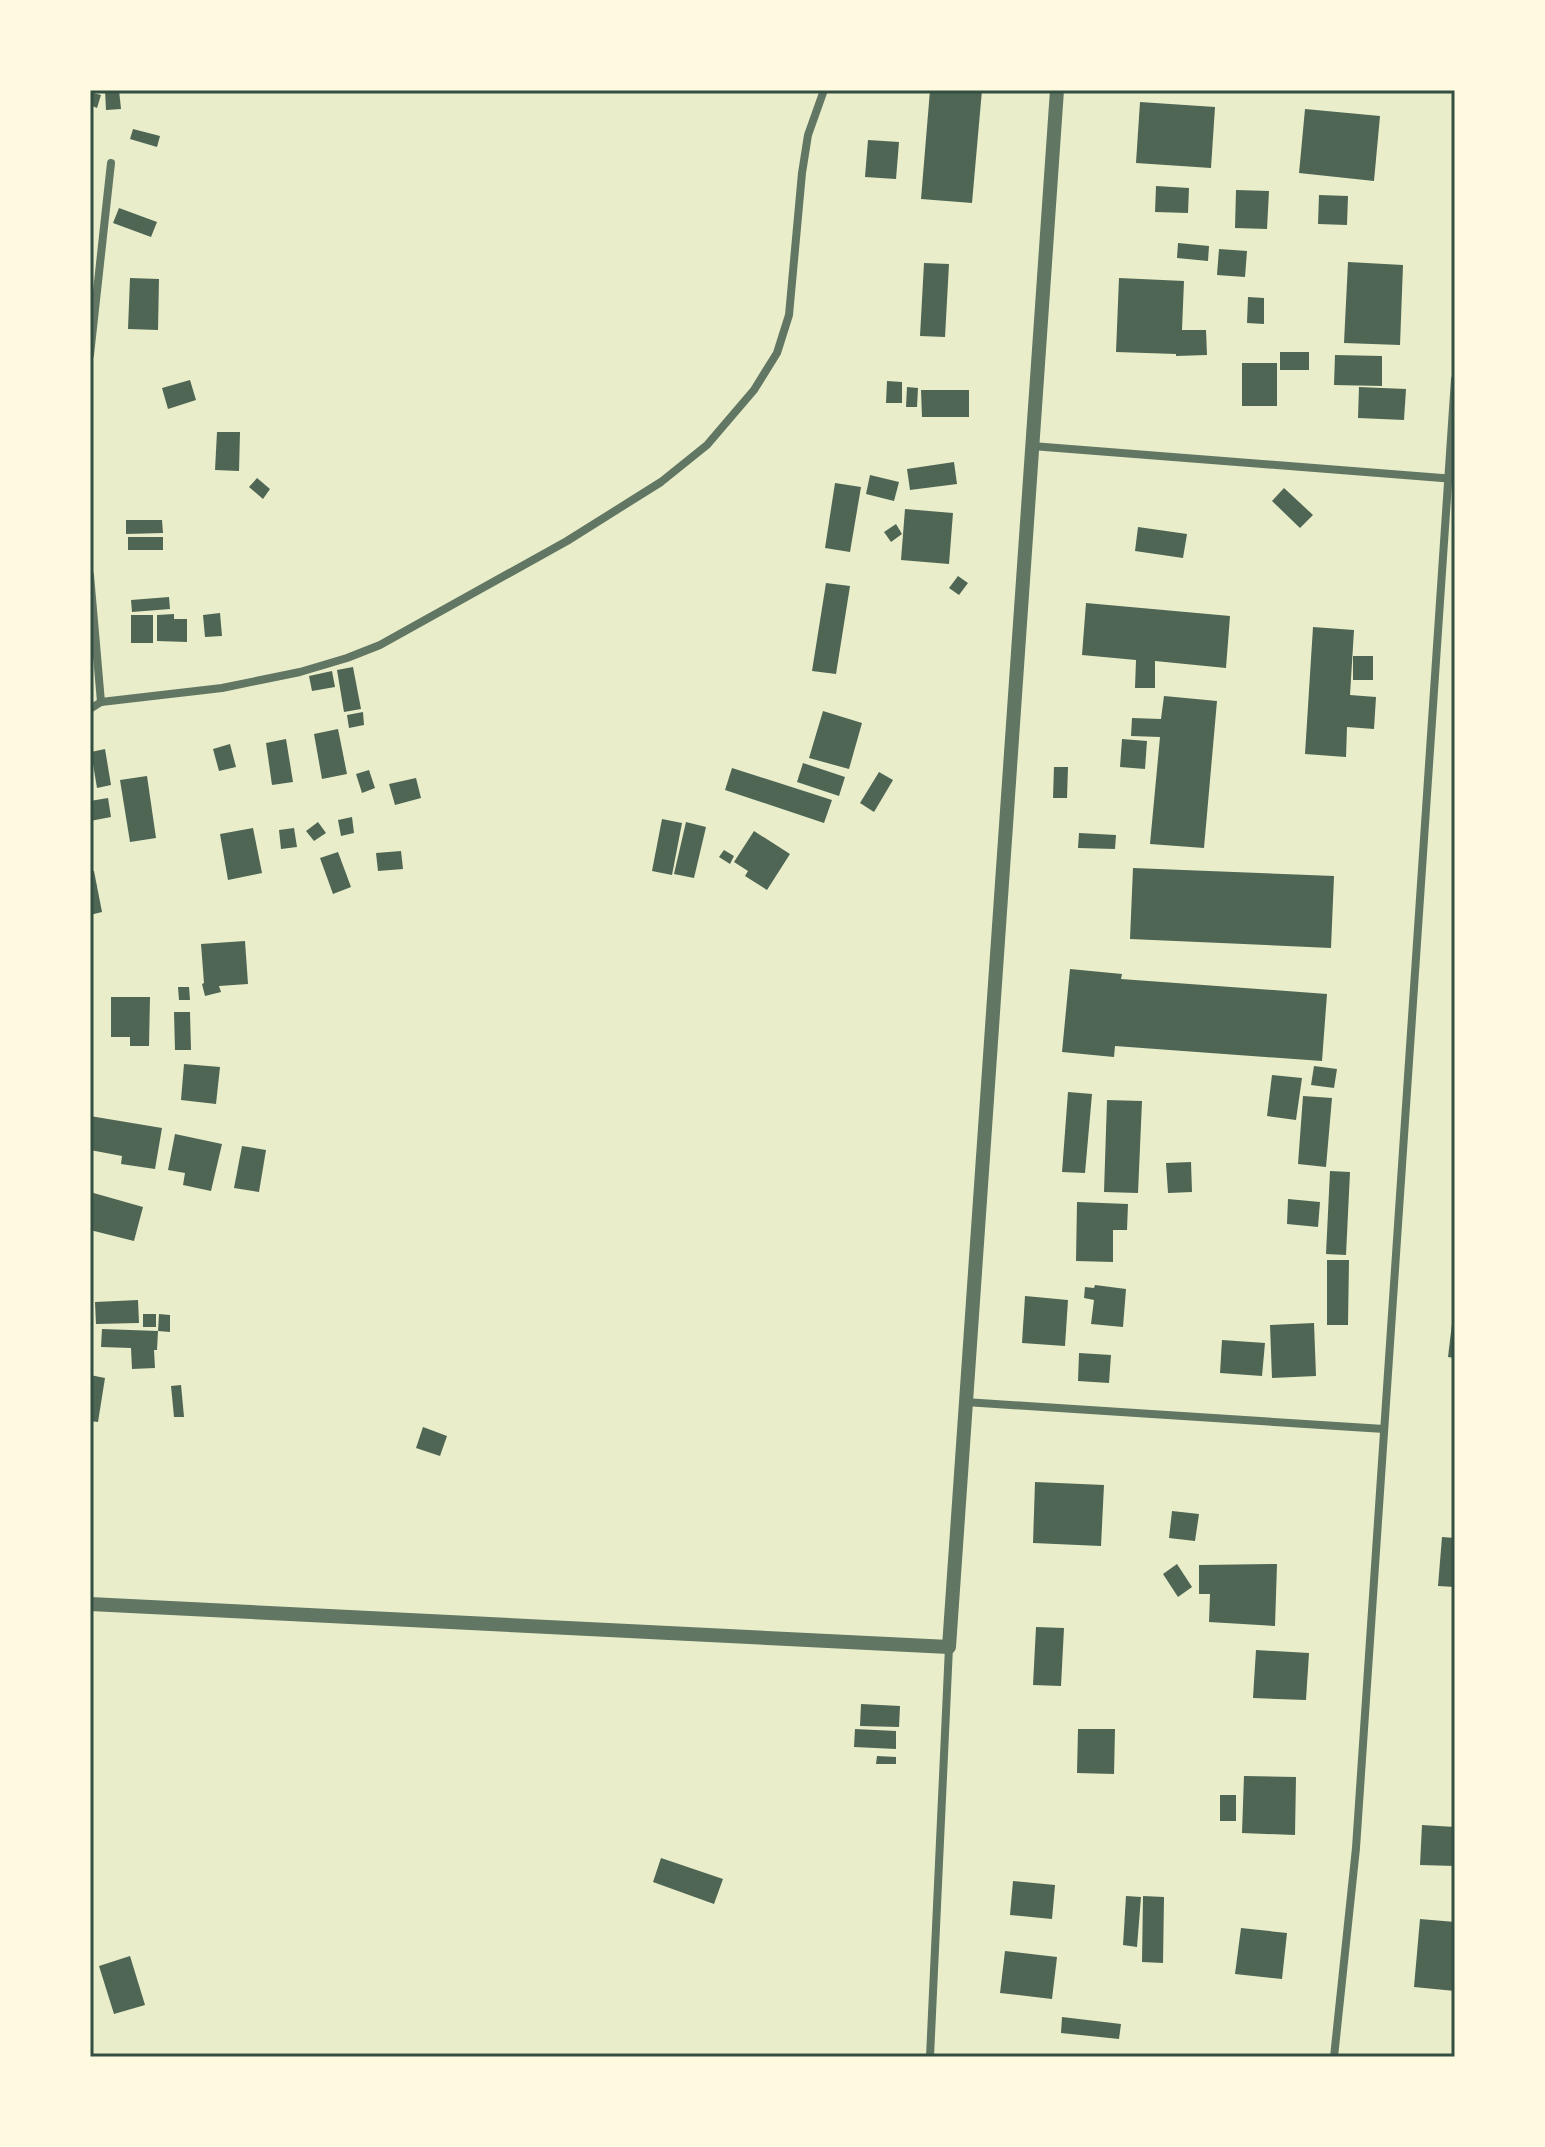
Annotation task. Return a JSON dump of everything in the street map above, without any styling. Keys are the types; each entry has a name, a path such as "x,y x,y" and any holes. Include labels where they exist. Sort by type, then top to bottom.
{"street":[{"path":"90,709 101,702 222,688 300,672 380,645 567,541 661,482 707,445 754,390 777,353 789,315 808,135 824,90"},
{"path":"930,2057 949,1647 1057,90"},
{"path":"90,355 111,163"},
{"path":"1334,2057 1356,1848 1452,478 1455,379"},
{"path":"1032,446 1452,478"},
{"path":"90,575 101,702"},
{"path":"965,1402 1384,1429"},
{"path":"90,1604 949,1647"}],"building":[{"path":"105,90 119,90 121,109 106,110"},
{"path":"930,90 982,90 972,203 921,199"},
{"path":"90,92 101,95 97,108 90,105"},
{"path":"1140,102 1215,107 1211,168 1136,163"},
{"path":"1305,109 1380,116 1374,181 1299,173"},
{"path":"133,129 160,136 157,147 130,139"},
{"path":"868,140 899,142 896,179 865,177"},
{"path":"1156,186 1189,188 1188,213 1155,212"},
{"path":"1236,190 1269,191 1267,229 1235,228"},
{"path":"1319,195 1348,196 1347,225 1318,224"},
{"path":"119,208 157,222 151,237 113,223"},
{"path":"1178,243 1209,246 1208,261 1177,258"},
{"path":"1219,249 1247,251 1245,277 1217,275"},
{"path":"1348,262 1403,265 1400,345 1344,343"},
{"path":"924,263 949,264 945,337 920,336"},
{"path":"130,278 159,279 158,330 128,329"},
{"path":"1119,278 1184,281 1182,330 1206,330 1207,355 1116,352"},
{"path":"1248,297 1264,298 1264,324 1247,323"},
{"path":"1280,352 1309,352 1309,370 1280,370"},
{"path":"1335,355 1382,356 1382,386 1334,385"},
{"path":"1242,363 1277,363 1277,406 1242,406"},
{"path":"190,380 196,400 168,409 162,388"},
{"path":"887,381 902,382 902,403 886,403"},
{"path":"907,387 918,388 917,407 906,407"},
{"path":"1359,387 1406,389 1404,420 1358,418"},
{"path":"921,390 969,390 969,417 922,417"},
{"path":"217,432 240,432 239,471 215,470"},
{"path":"954,462 957,484 910,490 907,469"},
{"path":"870,475 899,482 894,501 866,494"},
{"path":"257,478 270,489 263,499 249,487"},
{"path":"835,483 861,487 850,552 825,548"},
{"path":"1284,488 1313,515 1300,528 1272,501"},
{"path":"905,509 953,513 949,564 901,560"},
{"path":"126,520 162,520 163,533 126,534"},
{"path":"896,524 902,534 891,542 884,532"},
{"path":"1138,527 1187,534 1183,558 1135,551"},
{"path":"128,537 163,537 163,550 128,550"},
{"path":"958,576 968,583 959,595 949,588"},
{"path":"826,583 850,586 836,674 812,671"},
{"path":"169,597 170,609 132,612 131,600"},
{"path":"1086,603 1230,616 1226,668 1155,661 1155,688 1135,688 1136,660 1082,655"},
{"path":"220,613 222,636 205,637 203,615"},
{"path":"174,614 174,619 187,619 187,642 157,641 157,615"},
{"path":"131,615 153,615 153,643 131,643"},
{"path":"1313,627 1354,630 1350,695 1376,697 1374,729 1347,727 1346,757 1305,754"},
{"path":"1353,656 1373,656 1373,680 1353,680"},
{"path":"353,667 361,709 344,712 337,670"},
{"path":"332,671 335,687 312,691 309,676"},
{"path":"1164,696 1217,701 1204,848 1150,844 1160,737 1131,736 1132,718 1161,719"},
{"path":"823,711 862,723 849,769 809,758"},
{"path":"363,712 364,725 349,728 347,715"},
{"path":"338,729 347,774 322,779 314,734"},
{"path":"286,739 293,782 272,785 266,743"},
{"path":"1122,739 1147,741 1145,769 1120,767"},
{"path":"230,744 236,767 219,771 213,749"},
{"path":"105,749 111,785 97,788 91,752"},
{"path":"803,763 845,777 839,796 797,782"},
{"path":"1054,767 1068,767 1067,798 1053,798"},
{"path":"732,768 832,800 824,823 725,790"},
{"path":"369,770 375,788 362,793 356,774"},
{"path":"879,772 893,780 874,812 860,803"},
{"path":"147,776 156,838 130,842 120,780"},
{"path":"416,778 421,798 395,805 389,784"},
{"path":"108,798 111,817 90,821 90,801"},
{"path":"352,817 354,833 341,836 338,820"},
{"path":"662,819 682,823 672,875 652,871"},
{"path":"318,822 326,833 314,841 306,831"},
{"path":"686,822 706,827 694,878 674,874"},
{"path":"253,828 262,873 228,880 220,834"},
{"path":"294,828 297,847 281,849 279,830"},
{"path":"754,831 790,854 767,890 745,876 748,871 734,862"},
{"path":"1079,833 1116,835 1115,849 1078,848"},
{"path":"724,850 734,856 730,864 719,857"},
{"path":"401,851 403,869 378,871 376,853"},
{"path":"338,852 351,887 333,894 320,858"},
{"path":"1133,868 1334,876 1331,948 1130,939"},
{"path":"90,871 94,871 102,912 90,915"},
{"path":"245,941 248,984 219,986 221,992 205,996 201,944"},
{"path":"1070,969 1122,974 1121,979 1327,994 1322,1061 1115,1046 1114,1057 1062,1052"},
{"path":"178,987 189,987 190,1000 179,1000"},
{"path":"111,997 150,997 149,1046 130,1046 130,1037 111,1037"},
{"path":"174,1012 190,1012 191,1050 175,1050"},
{"path":"184,1064 220,1067 216,1104 181,1100"},
{"path":"1314,1066 1337,1069 1334,1088 1311,1085"},
{"path":"1272,1075 1302,1078 1296,1120 1267,1116"},
{"path":"1068,1092 1092,1094 1085,1173 1062,1172"},
{"path":"1303,1096 1332,1098 1326,1167 1298,1164"},
{"path":"1107,1100 1142,1101 1138,1193 1104,1192"},
{"path":"90,1116 162,1128 155,1169 121,1164 122,1156 90,1150"},
{"path":"175,1134 222,1144 211,1191 183,1185 185,1173 168,1170"},
{"path":"242,1146 266,1150 259,1192 234,1188"},
{"path":"1191,1162 1192,1192 1168,1193 1166,1163"},
{"path":"1330,1171 1350,1172 1346,1255 1326,1254"},
{"path":"90,1192 143,1207 134,1241 90,1230"},
{"path":"1288,1199 1320,1202 1318,1227 1287,1224"},
{"path":"1077,1202 1128,1204 1127,1230 1113,1230 1113,1262 1076,1261"},
{"path":"1327,1260 1349,1260 1348,1325 1327,1325"},
{"path":"1095,1285 1126,1289 1123,1327 1091,1324 1094,1300 1084,1298 1085,1287 1094,1288"},
{"path":"1025,1296 1068,1300 1065,1346 1022,1343"},
{"path":"138,1300 139,1323 96,1324 95,1302"},
{"path":"143,1314 156,1314 156,1327 143,1327"},
{"path":"159,1314 170,1315 170,1332 158,1331"},
{"path":"1455,1315 1455,1358 1448,1357"},
{"path":"1314,1323 1316,1376 1272,1378 1270,1325"},
{"path":"102,1329 158,1331 157,1350 154,1350 155,1368 132,1369 131,1348 101,1347"},
{"path":"1222,1340 1265,1343 1262,1376 1220,1373"},
{"path":"1079,1353 1111,1355 1109,1383 1078,1381"},
{"path":"90,1375 105,1378 98,1422 90,1421"},
{"path":"181,1385 184,1417 174,1417 171,1386"},
{"path":"423,1427 447,1436 440,1456 416,1448"},
{"path":"1035,1482 1104,1485 1101,1546 1033,1543"},
{"path":"1172,1511 1199,1514 1195,1541 1169,1538"},
{"path":"1442,1537 1455,1538 1455,1587 1438,1586"},
{"path":"1177,1564 1192,1587 1178,1597 1163,1574"},
{"path":"1277,1564 1275,1626 1209,1622 1210,1594 1199,1594 1199,1565"},
{"path":"1036,1627 1064,1628 1061,1686 1033,1685"},
{"path":"1256,1650 1309,1653 1306,1700 1253,1698"},
{"path":"861,1704 900,1706 899,1727 860,1726"},
{"path":"855,1729 896,1731 896,1749 854,1747"},
{"path":"1078,1729 1115,1729 1114,1774 1077,1773"},
{"path":"877,1756 896,1757 896,1764 876,1764"},
{"path":"1244,1776 1296,1777 1295,1835 1242,1833"},
{"path":"1220,1795 1236,1795 1236,1821 1220,1821"},
{"path":"1422,1825 1455,1827 1455,1866 1420,1865"},
{"path":"661,1858 723,1879 714,1904 653,1882"},
{"path":"1013,1881 1055,1885 1052,1919 1010,1915"},
{"path":"1126,1896 1141,1897 1137,1947 1123,1945"},
{"path":"1143,1896 1164,1897 1163,1963 1142,1962"},
{"path":"1420,1919 1455,1922 1455,1991 1414,1987"},
{"path":"1241,1928 1287,1933 1282,1979 1235,1974"},
{"path":"1005,1951 1057,1957 1052,1999 1000,1993"},
{"path":"130,1956 145,2005 114,2014 99,1966"},
{"path":"1062,2017 1121,2024 1119,2039 1061,2033"}]}
